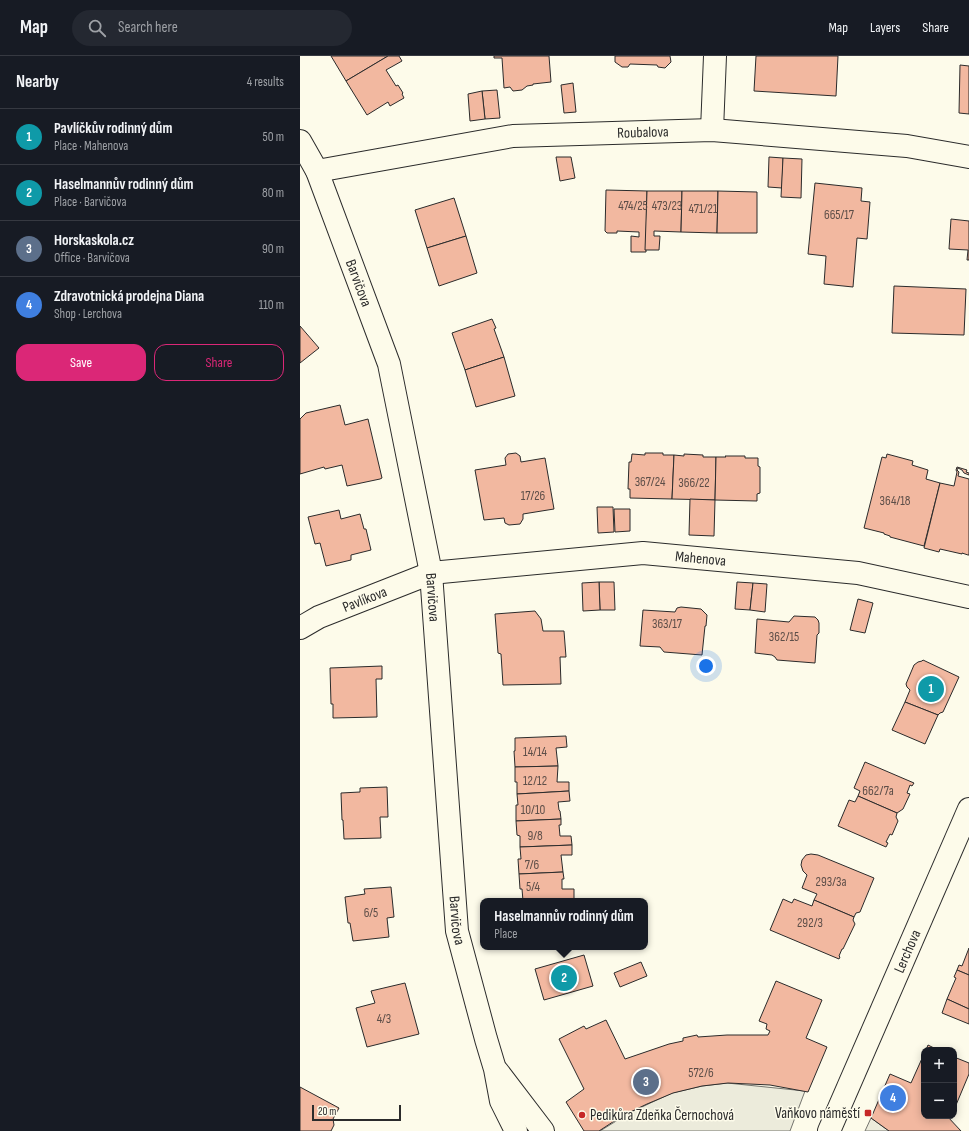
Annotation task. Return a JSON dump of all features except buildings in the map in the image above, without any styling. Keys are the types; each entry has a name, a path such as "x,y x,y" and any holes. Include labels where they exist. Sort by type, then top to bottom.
{"street":[{"path":"712,130 715,56"},
{"name":"Roubalova","path":"317,171 513,136 712,130 907,146 969,157"},
{"name":"Barvičova","path":"300,141 317,171 389,364 431,573 458,931 495,1069 501,1101 516,1131"},
{"name":"Mahenova","path":"431,573 643,553 858,574 969,597"},
{"name":"Pavlíkova","path":"300,628 319,617 431,573"},
{"name":"Lerchova","path":"829,1131 969,809"},
{"name":"Barvičova","path":"495,1069 543,1131"}],"shaded area":[{"path":"727,1083 805,1091 790,1131 600,1131 631,1112 672,1093 702,1086"},
{"path":"871,1118 889,1131 865,1131"}],"place":[{"name":"Pavlíčkův rodinný dům","path":"931,689"},
{"name":"Haselmannův rodinný dům","path":"564,978"},
{"name":"Horskaskola.cz","path":"646,1082"},
{"name":"Zdravotnická prodejna Diana","path":"893,1098"},
{"name":"Vaňkovo náměstí","path":"868,1113"},
{"name":"Pedikůra Zdeňka Černochová","path":"582,1115"}]}
